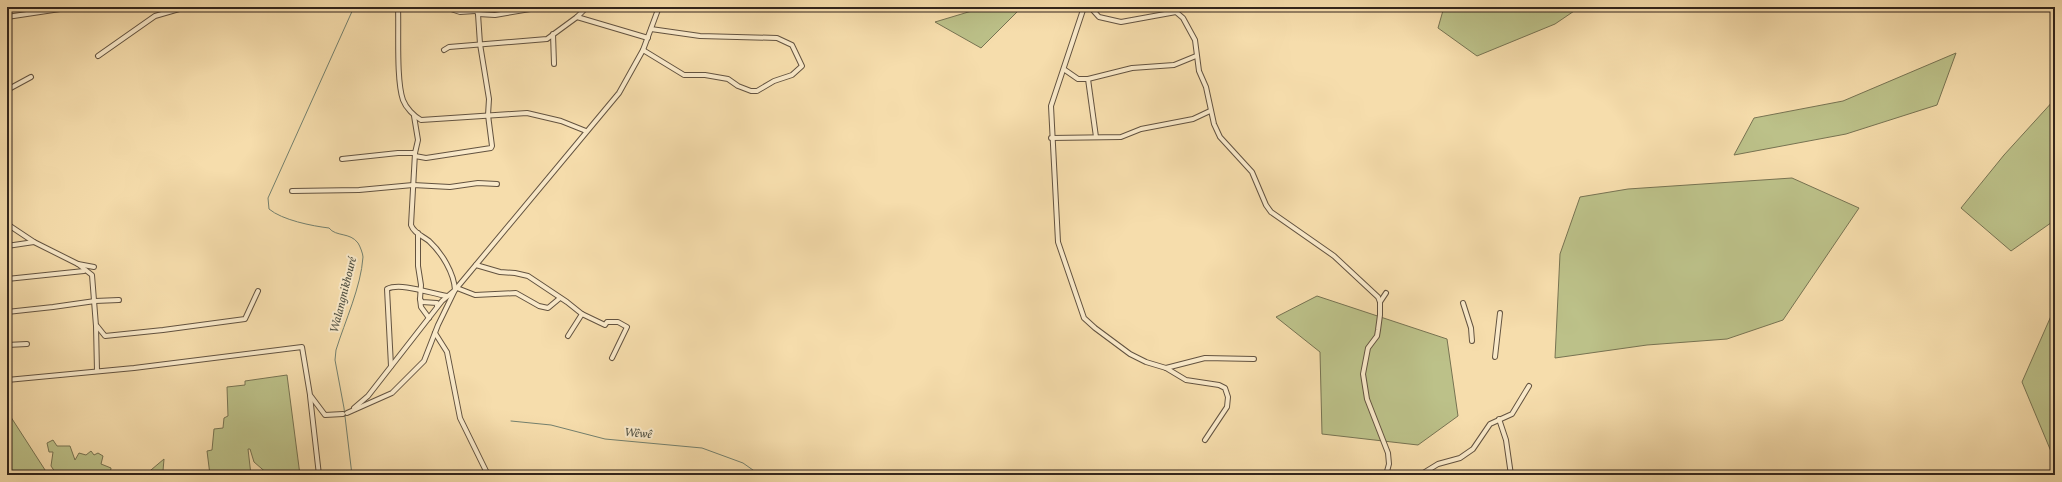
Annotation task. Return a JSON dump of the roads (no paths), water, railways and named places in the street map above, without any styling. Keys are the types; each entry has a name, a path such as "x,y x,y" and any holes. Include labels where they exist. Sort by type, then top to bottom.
{"street":[{"path":"98,56 155,16 186,7"},
{"path":"398,7 400,76 403,100 414,116 418,140 415,154 411,225 414,232 418,233 430,243 447,264 455,282 456,289 435,333 424,361 392,393 347,413 368,396 437,307 456,289 619,93 643,50 659,8 651,7"},
{"path":"451,9 460,12 476,11 495,15 542,7"},
{"path":"444,50 449,47 547,39 577,17 587,7"},
{"path":"1084,7 1051,106 1051,138 1058,242 1084,318 1130,354 1166,368 1186,380 1219,385 1227,391 1227,407 1205,440"},
{"path":"1090,7 1099,17 1121,22 1176,12 1183,18 1195,40 1199,72 1206,87 1214,124 1220,137 1252,172 1266,205 1271,212 1334,256 1359,277 1380,302"},
{"path":"7,17 60,9"},
{"path":"342,159 398,153 415,154 426,158 490,148 492,146 488,115 489,99 476,11"},
{"path":"577,17 648,38"},
{"path":"643,50 684,75 705,75 728,79 738,86 751,91 757,91 769,83 792,75 802,66 792,45 777,38 700,36 651,29"},
{"path":"553,34 554,64"},
{"path":"1064,70 1078,79 1088,79 1132,68 1174,64 1196,56"},
{"path":"7,90 31,78"},
{"path":"1088,79 1096,137"},
{"path":"1051,138 1121,137 1141,129 1193,119 1210,110"},
{"path":"414,116 421,120 527,113 562,121 586,132"},
{"path":"292,191 359,190 413,185 450,187 478,184 497,184"},
{"path":"7,224 34,242 78,264 92,275 95,300 97,371"},
{"path":"418,233 418,266 421,285 419,290 421,307 429,318"},
{"path":"7,246 34,242"},
{"path":"78,264 94,266"},
{"path":"476,265 500,272 528,276 582,314 605,325 607,322 614,321 627,327 612,358"},
{"path":"7,279 84,270"},
{"path":"390,366 387,289 390,287 419,290 447,296"},
{"path":"456,289 475,295 516,293 539,306 548,308 560,298"},
{"path":"96,326 105,336 245,319 258,291"},
{"path":"1386,293 1380,302 1377,336 1368,348 1363,374 1367,399 1390,460 1387,474"},
{"path":"420,299 422,302 437,303 437,307"},
{"path":"7,312 53,308 95,300 119,300"},
{"path":"1463,303 1471,328 1472,341"},
{"path":"1495,357 1500,313"},
{"path":"568,336 582,314"},
{"path":"435,333 447,352 460,418 488,475"},
{"path":"7,345 27,344"},
{"path":"7,380 302,347 310,395 319,475"},
{"path":"1166,368 1205,358 1254,359"},
{"path":"1420,475 1438,464 1460,458 1473,449 1490,424 1512,414 1529,386"},
{"path":"310,395 325,415 343,414"},
{"path":"1499,419 1506,440 1511,475"}],"waterway":[{"name":"Walangnikhouré","path":"352,475 344,408 335,360 336,350 359,280 362,268 362,252 358,243 351,237 335,233 329,228 298,222 275,213 269,209 268,198 354,7"},
{"name":"Wêwê","path":"511,421 551,425 605,439 702,448 743,463 760,475"}]}
